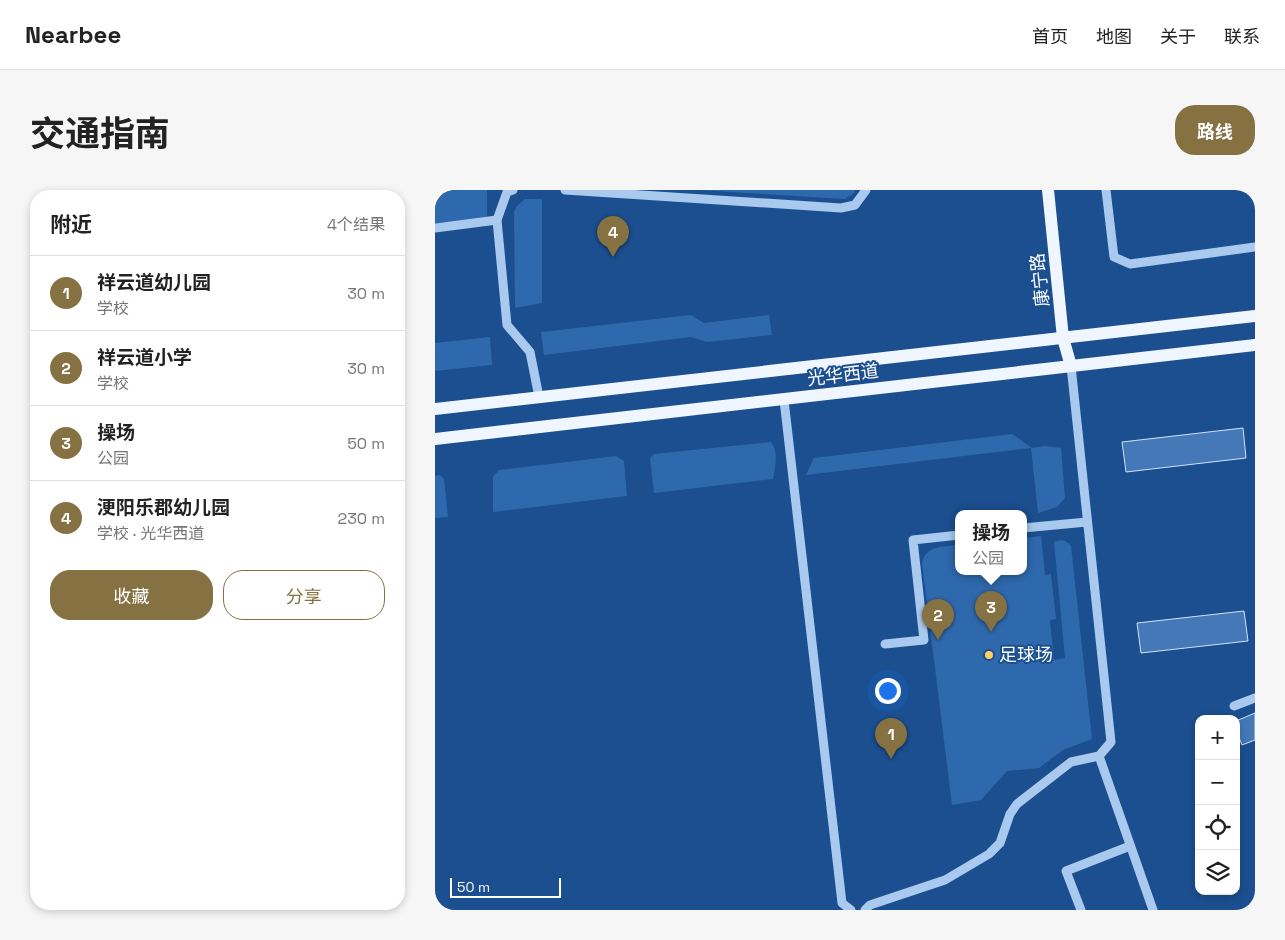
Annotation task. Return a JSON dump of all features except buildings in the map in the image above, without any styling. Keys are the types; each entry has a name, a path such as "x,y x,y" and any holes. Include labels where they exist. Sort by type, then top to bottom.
{"main road":[{"name":"康宁路","path":"1048,190 1063,338 1071,366"},
{"name":"光华西道","path":"435,409 1255,316"},
{"name":"光华西道","path":"435,439 1255,345"}],"street":[{"path":"513,190 507,192 497,220 507,325 529,352 539,397"},
{"path":"565,190 841,208 855,205 866,190"},
{"path":"1106,190 1114,258 1130,264 1255,247"},
{"path":"435,228 497,220"},
{"path":"865,910 870,905 945,880 989,854 1000,843 1010,814 1017,804 1071,762 1099,756 1111,742 1071,366"},
{"path":"784,400 843,903 851,910"},
{"path":"1027,528 1087,522"},
{"path":"885,644 924,640 913,540 955,535"},
{"path":"1235,706 1255,698"},
{"path":"1099,756 1153,910"},
{"path":"1081,910 1065,871 1130,846"}],"shaded area":[{"path":"435,190 487,190 487,218 435,223"},
{"path":"699,190 855,190 854,193 845,199"},
{"path":"525,199 542,199 542,303 515,308 514,212 517,206"},
{"path":"691,315 704,323 769,315 772,335 707,342 691,337 544,355 541,332"},
{"path":"490,337 492,365 435,371 435,343"},
{"path":"1012,434 1032,448 1045,446 1061,448 1065,498 1057,507 1038,513 1031,448 806,475 814,458"},
{"path":"771,442 776,455 773,479 654,493 650,458 654,454"},
{"path":"616,456 624,461 627,496 493,512 493,477 499,470"},
{"path":"440,475 444,479 448,517 435,518 435,476"},
{"path":"1041,536 1045,575 1051,574 1056,619 1050,620 1054,660 1065,658 1054,542 1064,541 1071,546 1092,739 1063,750 1039,768 1007,771 981,800 952,805 922,563 924,557 931,550 955,545 955,575 1027,575 1027,538"}],"place":[{"name":"浭阳乐郡幼儿园","path":"613,257"},
{"name":"操场","path":"991,632"},
{"name":"祥云道小学","path":"938,640"},
{"name":"足球场","path":"989,655"},
{"name":"祥云道幼儿园","path":"891,759"}]}
